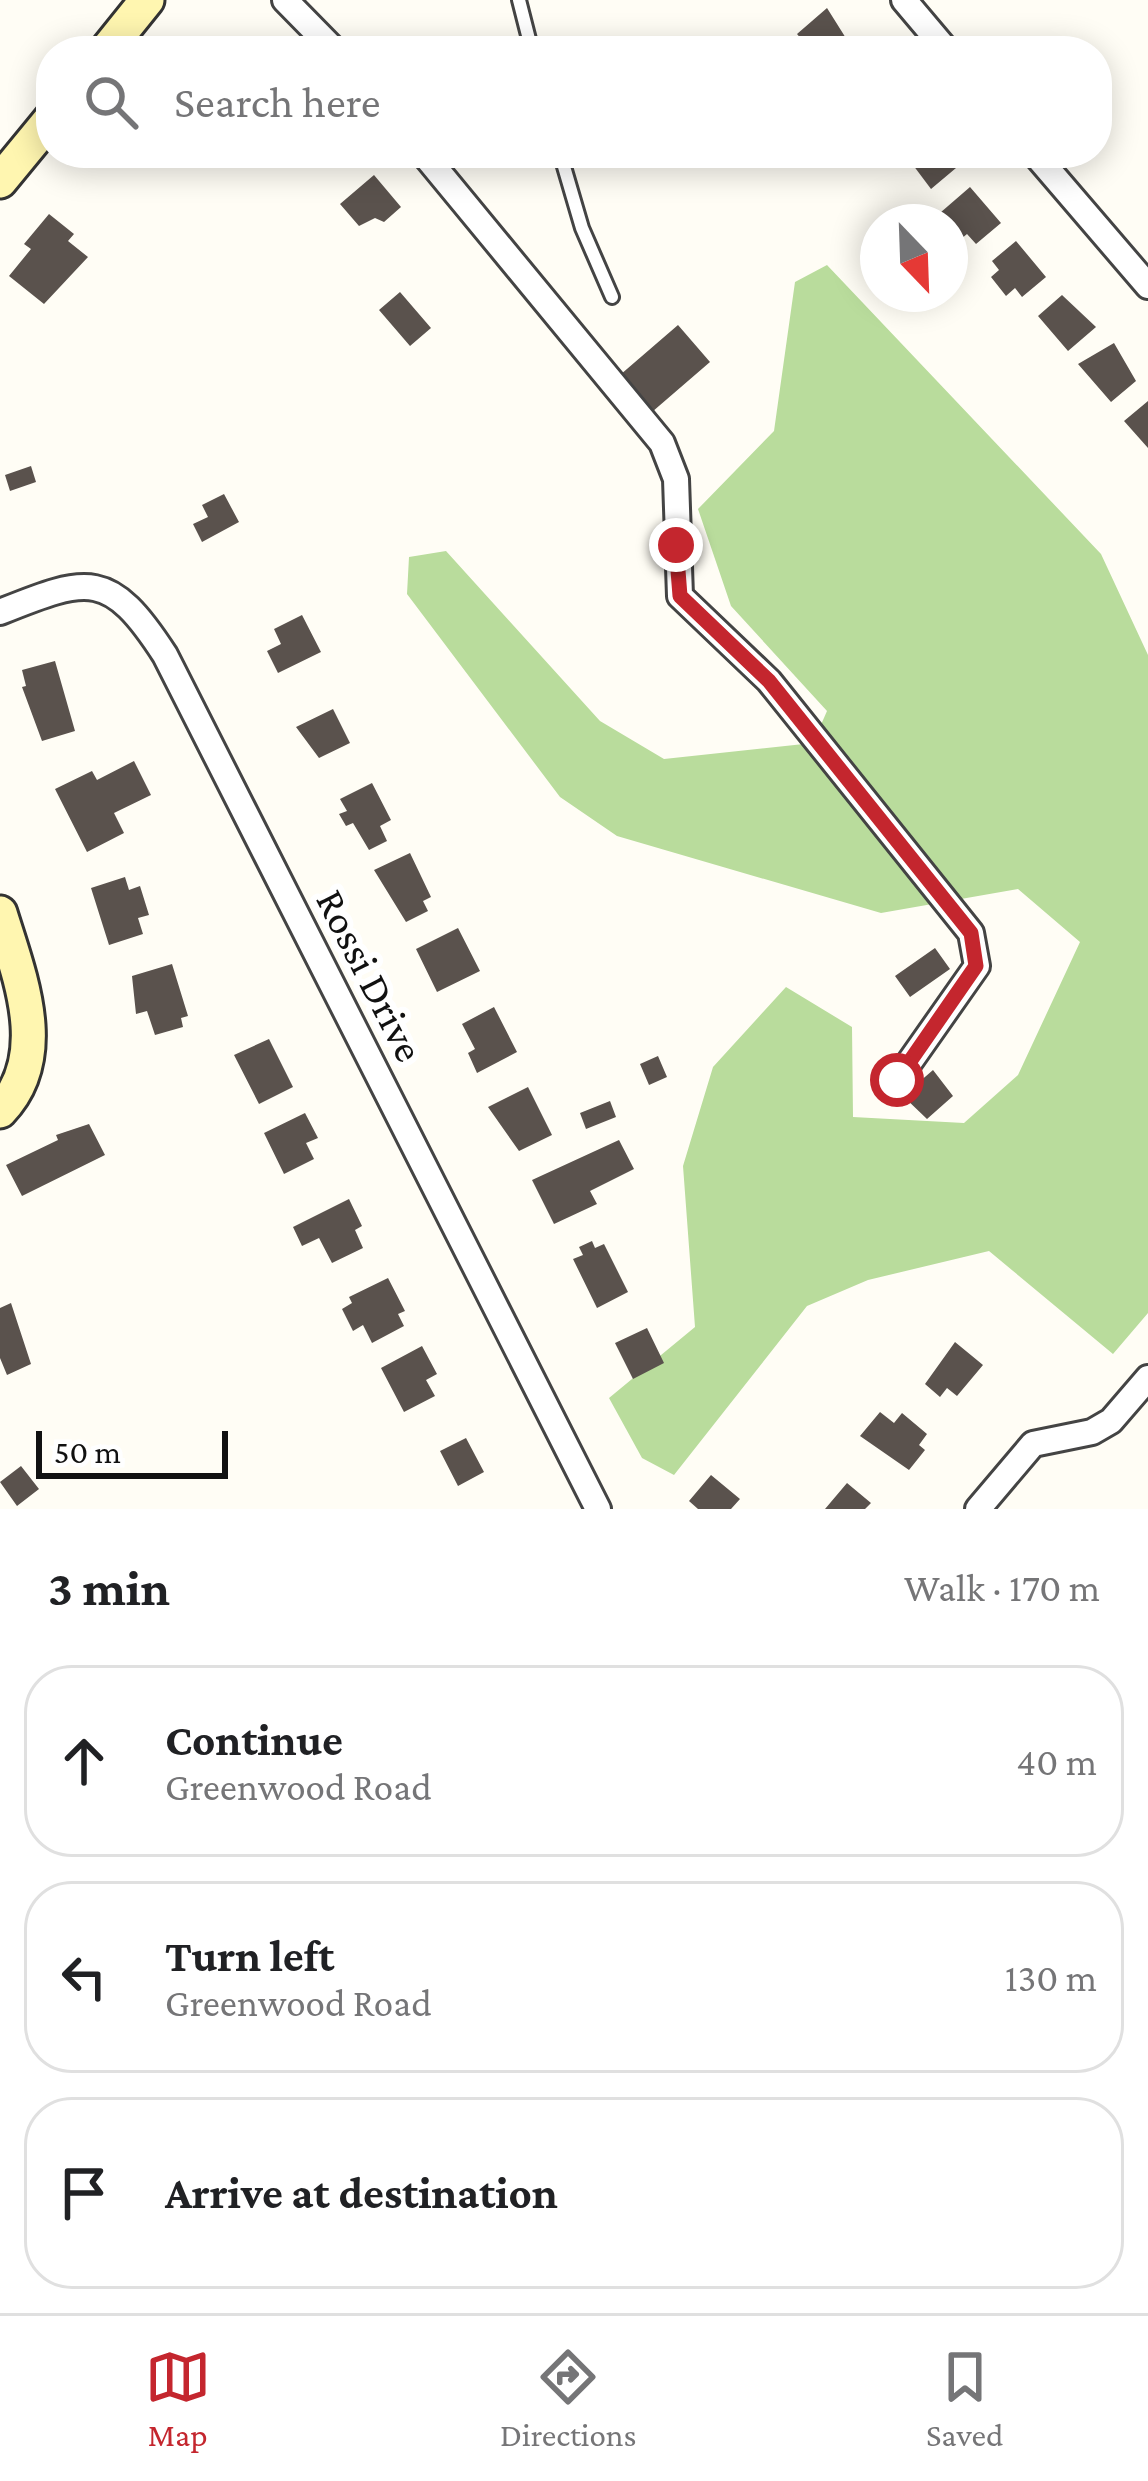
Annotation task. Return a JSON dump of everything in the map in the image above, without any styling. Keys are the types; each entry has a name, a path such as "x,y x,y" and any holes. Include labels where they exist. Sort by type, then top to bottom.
{"street":[{"path":"118,36 147,0"},
{"path":"286,0 321,36"},
{"path":"904,0 934,36"},
{"path":"0,182 36,138"},
{"path":"435,168 662,443 676,479 680,596 769,681 971,933 976,966 897,1080"},
{"path":"1047,168 1147,281"},
{"name":"Rossi Drive","path":"0,613 50,592 82,586 115,592 139,614 166,655 598,1509"},
{"path":"0,913 25,995 29,1037 22,1075 0,1111"},
{"path":"978,1509 1033,1444 1092,1432 1112,1421 1148,1378"}],"lane":[{"path":"519,0 528,36"},
{"path":"564,168 582,228 612,297"}],"green space":[{"path":"827,265 860,300 860,312 872,312 1101,554 1148,655 1148,1313 1113,1354 989,1251 868,1280 807,1306 674,1475 642,1458 609,1398 695,1327 683,1166 713,1067 786,987 852,1027 853,1117 964,1123 1018,1075 1080,942 1018,889 881,913 617,836 560,797 407,594 409,557 446,551 600,721 664,759 813,743 827,711 731,606 698,509 774,431 795,282"}],"building":[{"path":"827,8 845,36 799,36"},
{"path":"915,168 956,168 931,189"},
{"path":"374,175 401,207 384,222 375,218 359,226 340,204"},
{"path":"970,187 1001,223 976,244 968,235 968,204 950,204"},
{"path":"49,214 74,234 68,241 88,257 44,304 9,276 31,249 24,244"},
{"path":"1016,241 1046,277 1022,297 1015,288 1006,296 991,277 999,270 992,261"},
{"path":"400,292 431,328 410,346 379,310"},
{"path":"1062,295 1096,327 1068,351 1038,316"},
{"path":"678,325 710,362 652,412 620,375"},
{"path":"1114,343 1136,381 1111,402 1078,364"},
{"path":"1148,401 1148,448 1124,421"},
{"path":"31,466 36,482 10,491 5,475"},
{"path":"224,494 239,522 202,542 193,524 208,517 202,505"},
{"path":"302,615 321,652 278,673 267,651 281,644 274,629"},
{"path":"55,661 75,731 42,741 22,687 26,686 22,670"},
{"path":"333,709 350,743 319,758 296,727"},
{"path":"134,761 151,795 114,813 124,833 87,852 55,789 92,771 97,780"},
{"path":"372,783 391,820 380,826 387,841 369,850 353,823 346,826 339,814 347,811 340,799"},
{"path":"410,853 431,897 423,901 428,911 406,922 374,870"},
{"path":"125,877 129,890 140,886 149,915 138,918 143,934 109,945 91,888"},
{"path":"458,928 480,971 437,992 416,949"},
{"path":"935,948 950,969 910,997 895,976"},
{"path":"172,964 188,1016 181,1018 183,1027 155,1035 147,1011 136,1014 132,976"},
{"path":"494,1007 517,1052 477,1073 468,1053 475,1049 462,1024"},
{"path":"269,1039 293,1087 259,1104 234,1055"},
{"path":"658,1056 667,1077 649,1085 640,1064"},
{"path":"933,1070 953,1096 927,1119 903,1096"},
{"path":"528,1087 552,1135 519,1151 488,1107"},
{"path":"610,1101 616,1117 586,1129 580,1113"},
{"path":"305,1113 318,1138 306,1143 314,1159 284,1174 264,1133"},
{"path":"89,1124 105,1155 22,1196 6,1165 58,1140 56,1135"},
{"path":"619,1140 634,1169 590,1191 597,1204 554,1224 532,1180"},
{"path":"349,1199 362,1226 355,1230 363,1248 332,1263 319,1238 302,1246 293,1227"},
{"path":"592,1241 595,1248 604,1244 628,1292 597,1308 573,1259 583,1255 579,1247"},
{"path":"388,1278 405,1311 398,1314 404,1326 372,1343 363,1325 353,1331 342,1309 352,1303 349,1297"},
{"path":"11,1303 31,1364 7,1375 0,1358 0,1308"},
{"path":"647,1328 664,1363 633,1379 615,1343"},
{"path":"955,1342 983,1365 957,1396 947,1388 940,1397 925,1384"},
{"path":"422,1346 437,1374 426,1380 435,1396 404,1412 381,1368"},
{"path":"880,1412 894,1423 902,1413 927,1434 919,1445 925,1450 909,1470 860,1436"},
{"path":"466,1438 484,1472 458,1486 440,1451"},
{"path":"21,1466 39,1489 17,1506 0,1482"},
{"path":"711,1475 740,1499 731,1509 698,1509 689,1501"},
{"path":"847,1483 871,1503 865,1509 825,1509"}],"route":[{"path":"676,545 680,596 769,681 971,933 976,966 897,1080"}]}
